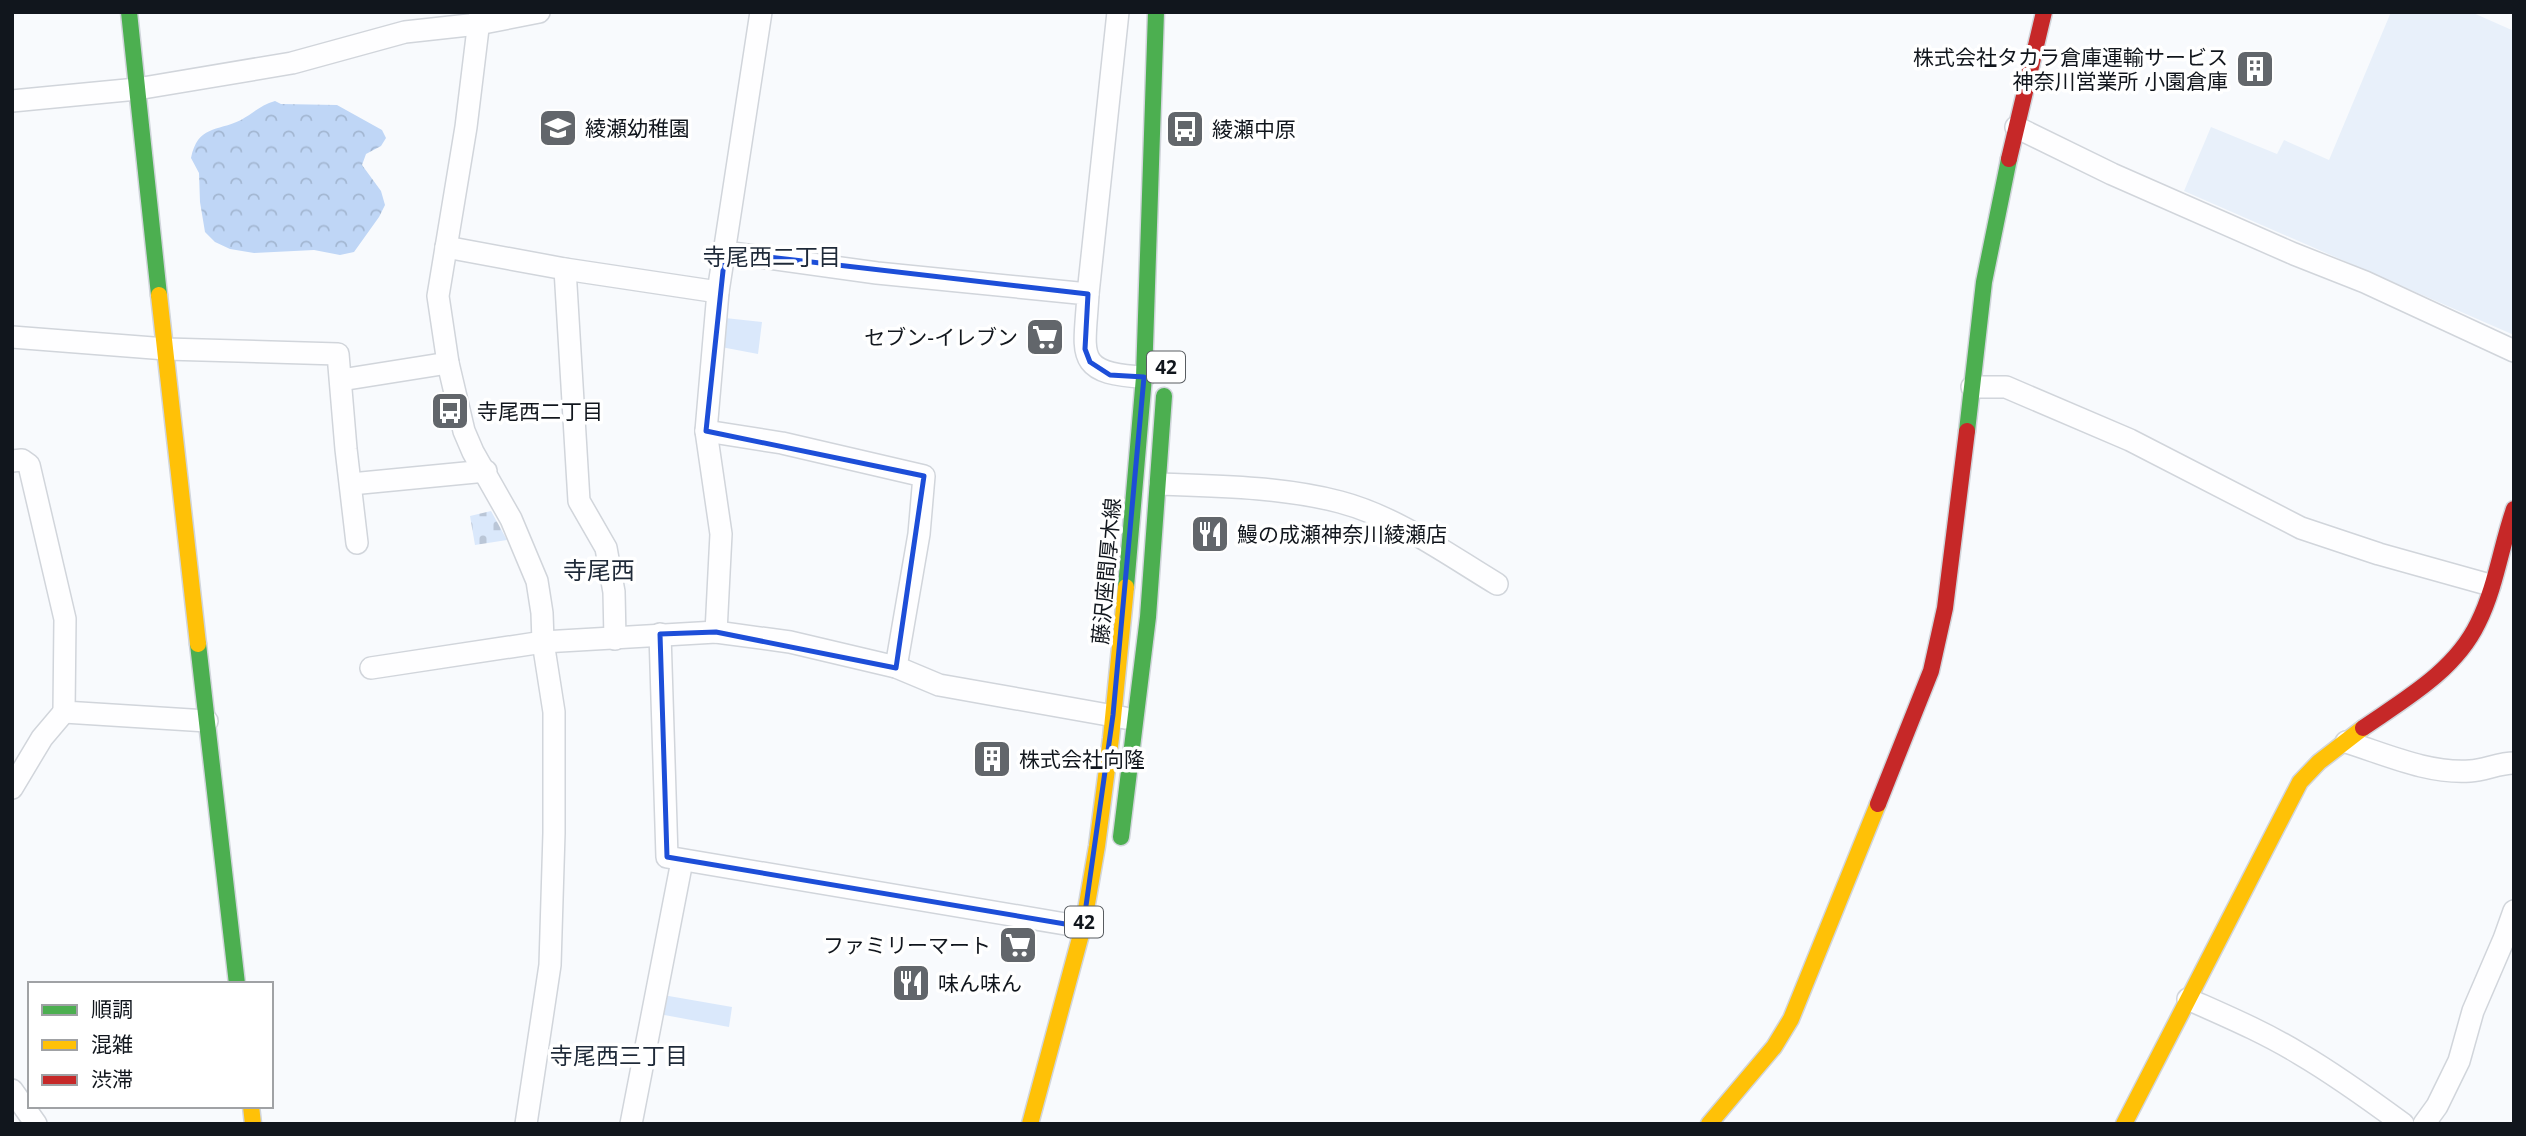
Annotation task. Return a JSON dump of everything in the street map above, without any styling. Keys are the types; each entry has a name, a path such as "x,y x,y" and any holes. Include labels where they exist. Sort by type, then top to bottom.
{"street":[{"path":"129,12 237,982"},
{"path":"12,101 137,89 292,63 405,32 479,18 539,12"},
{"path":"716,632 721,534 706,430 718,292 761,12"},
{"path":"1118,12 1088,294 1085,349 1090,362 1110,375 1154,379"},
{"name":"藤沢座間厚木線","path":"1119,849 1138,720 1160,484 1154,379 1156,12"},
{"path":"1709,1124 1774,1047 1791,1019 1931,671 1945,608 1984,282 1996,215 2045,12"},
{"path":"479,18 466,127 438,296 448,363 464,431 473,452 512,519 537,581 554,712 550,965 526,1124"},
{"path":"2016,127 2112,174 2294,254 2365,282 2514,351"},
{"path":"446,247 565,269 718,292"},
{"path":"725,252 889,274 1088,294"},
{"path":"565,269 579,501 606,548 614,592 615,639"},
{"path":"12,337 166,349 338,354 357,543"},
{"path":"341,380 448,363"},
{"name":"藤沢座間厚木線","path":"1030,1124 1083,927 1097,846 1154,379"},
{"path":"1972,387 2006,387 2130,440 2301,528 2379,554 2490,585"},
{"path":"706,430 782,443 924,476 919,534 896,667"},
{"path":"12,461 22,460 29,464 65,619 64,712 42,738 12,788"},
{"path":"351,484 486,471"},
{"path":"1160,484 1294,493 1343,503 1401,526 1496,584"},
{"path":"2124,1124 2300,782 2324,757 2430,680 2459,652 2481,618 2514,509"},
{"path":"371,668 543,642 716,632 790,642 896,667 939,685 1138,720"},
{"path":"660,634 667,858 1083,927"},
{"path":"64,712 207,721"},
{"path":"2346,741 2418,765 2444,769 2470,771 2514,763"},
{"path":"631,1124 682,860"},
{"path":"2424,1124 2437,1106 2459,1061 2473,1011 2514,911"},
{"path":"2188,999 2256,1029 2299,1052 2339,1077 2403,1124"},
{"path":"12,1090 36,1124"}],"highlighted area":[{"path":"725,252 1088,294 1085,349 1090,362 1110,375 1144,377 1113,715 1083,927 667,857 660,634 716,632 896,668 924,476 706,431"}],"shaded area":[{"path":"2391,12 2471,12 2514,31 2514,335 2184,191 2211,127 2277,154 2284,140 2329,160"}],"green space":[{"path":"275,101 281,104 337,105 382,130 386,138 381,146 366,154 362,165 381,191 385,205 354,252 340,255 314,250 254,253 230,249 215,242 205,232 199,173 191,158 194,147 209,131 241,120"},
{"path":"725,318 762,322 758,354 721,347"},
{"path":"491,511 507,540 475,545 470,516"},
{"path":"663,995 732,1007 729,1027 659,1014"}],"traffic: fast":[{"path":"129,12 159,295"},
{"path":"1126,587 1144,377 1156,12"},
{"path":"1967,431 1984,282 2009,159"},
{"path":"1121,837 1148,617 1164,396"},
{"path":"198,644 237,982"}],"traffic: slow":[{"path":"159,295 198,644"},
{"path":"1030,1124 1083,927 1111,738 1126,587"},
{"path":"2124,1124 2300,782 2319,762 2363,728"},
{"path":"1709,1124 1774,1047 1791,1019 1878,804"},
{"path":"251,1108 253,1124"}],"traffic: jam":[{"path":"2009,159 2044,12"},
{"path":"1878,804 1931,671 1945,608 1967,431"},
{"path":"2363,728 2428,683 2443,670 2468,640 2489,595 2514,509"}],"place":[{"name":"株式会社タカラ倉庫運輸サービス 神奈川営業所 小園倉庫","path":"2255,69"},
{"name":"綾瀬幼稚園","path":"558,128"},
{"name":"綾瀬中原","path":"1185,129"},
{"name":"セブン-イレブン","path":"1045,337"},
{"name":"寺尾西二丁目","path":"450,411"},
{"name":"鰻の成瀬神奈川綾瀬店","path":"1210,534"},
{"name":"株式会社向隆","path":"992,759"},
{"name":"ファミリーマート","path":"1018,945"},
{"name":"味ん味ん","path":"911,983"}],"district":[{"name":"寺尾西二丁目","path":"772,256"},
{"name":"寺尾西","path":"599,569"},
{"name":"寺尾西三丁目","path":"619,1055"}]}
